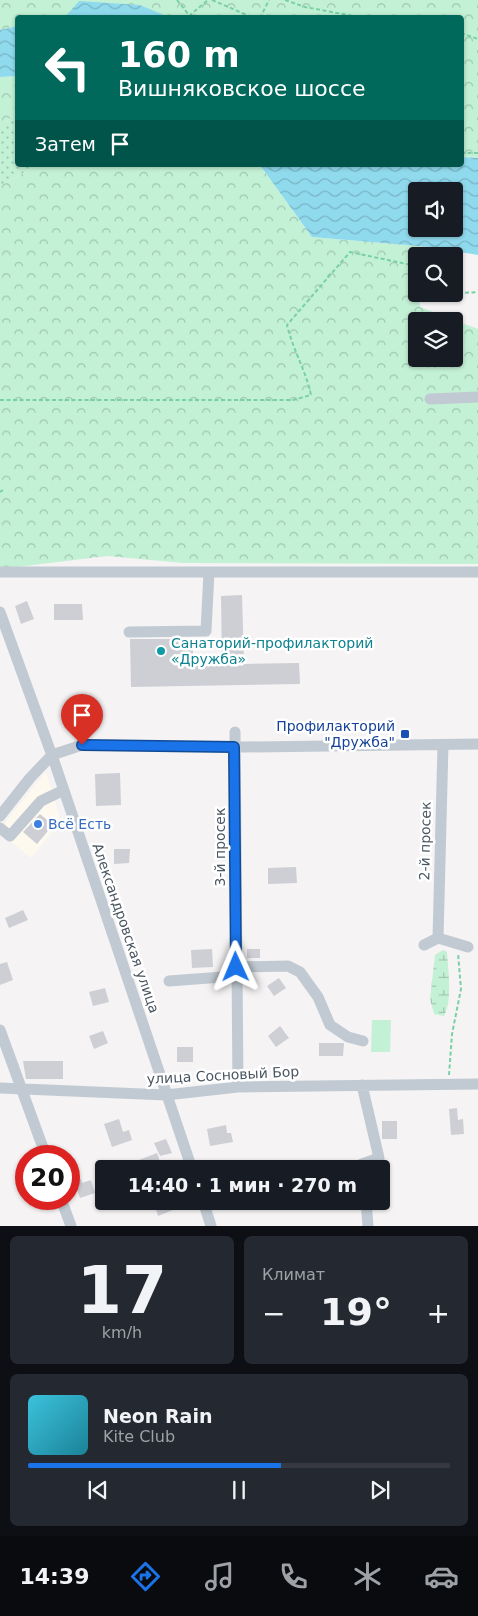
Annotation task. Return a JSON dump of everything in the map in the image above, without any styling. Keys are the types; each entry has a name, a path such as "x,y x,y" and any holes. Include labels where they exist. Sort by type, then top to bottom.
{"street":[{"path":"430,399 478,398"},
{"path":"0,572 478,572"},
{"path":"129,632 206,631 208,572"},
{"name":"Александровская улица","path":"0,612 52,755 189,1160"},
{"name":"3-й просек","path":"235,732 238,1087"},
{"path":"0,816 30,778 52,755 82,745 234,747 478,744"},
{"name":"2-й просек","path":"438,938 443,745"},
{"path":"0,828 10,836 41,801 64,790"},
{"path":"424,944 438,938 462,945"},
{"path":"169,981 236,971 288,966 300,972 318,997 330,1025 348,1037 363,1041"},
{"path":"0,1030 42,1145"},
{"name":"улица Сосновый Бор","path":"0,1088 166,1095 238,1087 478,1084"},
{"path":"362,1085 379,1158 373,1160"},
{"path":"65,1210 71,1226"},
{"path":"206,1210 211,1226"},
{"path":"367,1210 368,1226"}],"path":[{"path":"177,0 189,15 208,0"},
{"path":"212,0 247,15"},
{"path":"262,15 269,0"},
{"path":"285,0 305,7 348,15"},
{"path":"464,33 468,33 478,40"},
{"path":"464,153 478,153"},
{"path":"0,400 293,400 311,395 308,380 290,340 287,325 350,252 408,264"},
{"path":"463,293 478,292"},
{"path":"449,1084 448,1061 462,989 462,945"}],"shaded area":[{"path":"46,771 61,821 31,858 0,833 0,829"}],"green space":[{"path":"0,0 478,0 478,158 464,157 464,15 162,15 140,5 73,15 15,15 15,26 0,30"},
{"path":"15,76 15,115 0,125 0,77"},
{"path":"15,115 15,167 34,167 0,186 0,125"},
{"path":"34,167 261,167 312,237 430,247 408,247 408,302 419,302 420,307 433,312 408,312 408,367 463,367 463,323 478,329 478,564 183,563 107,556 0,569 0,186"},
{"path":"443,950 447,952 449,985 447,1009 444,1016 434,1014 430,999 435,955"},
{"path":"372,1020 391,1020 390,1052 371,1052"}],"water":[{"path":"79,1 140,5 164,15 67,15"},
{"path":"15,26 15,76 0,77 0,30"},
{"path":"464,157 478,158 478,255 463,252 463,247 430,247 312,237 261,167 464,167"}],"building":[{"name":"Санаторий-профилакторий «Дружба»","path":"242,595 244,664 299,663 300,684 131,687 130,639 193,639 193,662 222,662 221,596"},
{"path":"27,601 34,619 21,624 15,606"},
{"path":"54,604 82,604 83,620 54,620"},
{"path":"120,773 121,805 96,806 95,774"},
{"path":"40,814 53,825 37,844 23,832"},
{"path":"114,849 130,849 129,863 114,864"},
{"path":"296,867 297,883 268,884 268,868"},
{"path":"23,910 28,920 9,928 5,918"},
{"path":"212,949 213,967 192,968 191,950"},
{"path":"247,949 260,949 260,958 247,958"},
{"path":"7,962 13,980 0,985 0,964"},
{"path":"279,978 286,988 274,996 267,986"},
{"path":"105,988 109,1002 93,1006 89,992"},
{"path":"280,1026 289,1038 276,1047 268,1036"},
{"path":"103,1031 108,1043 94,1049 89,1036"},
{"path":"319,1043 344,1043 343,1056 319,1056"},
{"path":"177,1047 193,1047 193,1062 177,1062"},
{"path":"23,1061 63,1061 63,1079 26,1079"},
{"path":"457,1108 458,1120 463,1119 464,1134 451,1135 449,1109"},
{"path":"119,1119 123,1132 129,1130 132,1140 112,1147 104,1124"},
{"path":"382,1121 397,1121 397,1139 382,1139"},
{"path":"226,1125 227,1133 231,1133 233,1142 210,1146 207,1129"},
{"path":"166,1139 172,1153 160,1156 154,1143"},
{"path":"157,1153 160,1160 139,1160"},
{"path":"80,1179 82,1183 91,1180 95,1193 80,1198"},
{"path":"156,1210 173,1210 158,1216"}],"place":[{"name":"Санаторий-профилакторий «Дружба»","path":"161,651"},
{"name":"Профилакторий \"Дружба\"","path":"405,734"},
{"name":"Всё Есть","path":"38,824"}],"route":[{"path":"82,745 234,747 236,967"}]}
